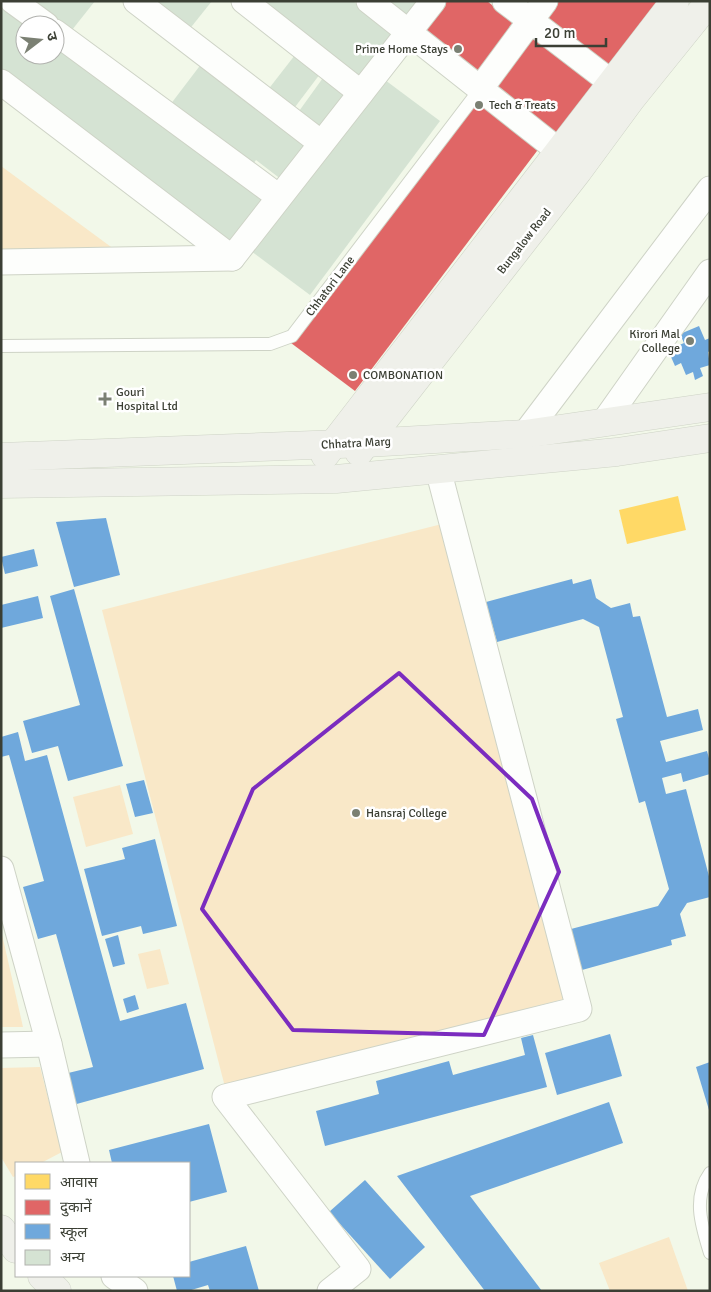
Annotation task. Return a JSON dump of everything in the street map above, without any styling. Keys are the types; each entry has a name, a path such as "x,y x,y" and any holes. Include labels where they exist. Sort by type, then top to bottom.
{"street":[{"path":"13,1 32,15"},
{"path":"136,1 321,143"},
{"path":"244,1 361,93"},
{"path":"369,1 559,151"},
{"path":"232,258 409,33 432,1"},
{"path":"505,1 529,22 612,83"},
{"name":"Chhatori Lane","path":"480,89 545,1"},
{"path":"323,479 332,445 676,1"},
{"name":"Bungalow Road","path":"323,479 366,444 578,171 631,99 710,1"},
{"path":"65,39 279,197"},
{"path":"1,82 232,258"},
{"path":"525,434 710,189"},
{"path":"1,262 232,258"},
{"path":"604,422 710,272"},
{"name":"Chhatra Marg","path":"1,457 366,444 525,434 710,407"},
{"path":"1,484 323,479 618,452 710,438"},
{"path":"330,1291 358,1269 225,1098 579,1010 438,469"},
{"path":"1,869 49,1044 77,1162"},
{"path":"1,1045 49,1044"},
{"path":"1,1229 15,1248"},
{"path":"43,1277 57,1291"},
{"path":"115,1277 135,1291"}],"lane":[{"name":"Chhatori Lane","path":"1,346 270,344 282,342 292,336 480,89"},
{"path":"710,1173 700,1191 700,1223 710,1253"}],"highlighted area":[{"path":"399,673 532,799 559,872 484,1035 293,1030 202,909 253,789"}],"shaded area":[{"path":"1,166 122,255 1,256"},
{"path":"442,524 564,999 225,1087 102,610"},
{"path":"120,785 133,834 86,847 73,797"},
{"path":"1,930 23,1027 1,1027"},
{"path":"160,949 169,984 147,989 138,954"},
{"path":"40,1067 62,1152 43,1162 15,1162 15,1176 13,1177 1,1157 1,1068"},
{"path":"669,1237 688,1291 610,1291 599,1263"}],"building: आवास":[{"path":"678,496 686,530 627,544 619,510"}],"building: दुकानें":[{"path":"440,1 487,1 518,26 479,73 421,26"},
{"path":"550,1 661,1 608,68 541,13"},
{"path":"530,35 596,83 558,135 492,87"},
{"path":"479,94 543,143 355,391 291,343"}],"building: स्कूल":[{"path":"699,326 705,340 710,338 710,351 708,352 710,365 700,368 703,376 695,380 693,372 686,375 681,363 675,366 668,350 684,343 680,334"},
{"path":"106,518 120,575 74,587 56,522"},
{"path":"34,549 38,566 5,574 1,557"},
{"path":"572,579 573,584 591,579 596,598 611,608 630,603 633,617 640,616 667,717 698,709 703,730 660,741 666,762 707,751 710,762 710,774 683,782 681,773 662,778 666,794 686,789 710,880 710,897 687,903 680,914 686,936 671,940 672,945 582,970 571,929 658,906 669,889 645,801 639,803 616,719 623,717 599,627 583,619 497,642 486,602"},
{"path":"74,589 123,766 68,781 58,746 32,753 23,721 80,705 50,596"},
{"path":"38,596 43,618 1,628 1,605"},
{"path":"18,732 25,761 47,755 120,1021 186,1003 204,1069 73,1105 64,1074 93,1067 56,934 38,939 23,887 44,881 9,755 1,757 1,737"},
{"path":"144,780 153,813 135,817 126,784"},
{"path":"155,839 177,926 143,934 141,926 102,936 84,869 125,859 122,848"},
{"path":"118,935 125,964 113,967 105,939"},
{"path":"135,995 139,1009 127,1013 123,999"},
{"path":"610,1034 622,1076 557,1095 545,1053"},
{"path":"533,1035 547,1087 325,1146 316,1111 379,1094 376,1081 449,1061 453,1075 525,1055 521,1038"},
{"path":"710,1062 710,1110 709,1110 696,1067"},
{"path":"609,1102 623,1143 470,1196 542,1291 485,1291 397,1176"},
{"path":"209,1124 227,1192 190,1202 190,1162 112,1162 109,1150"},
{"path":"365,1180 425,1247 390,1279 329,1212"},
{"path":"246,1246 259,1291 210,1291 208,1285 188,1291 177,1291 173,1277 190,1277 190,1262"}],"building: अन्य":[{"path":"1,1 15,15 15,65 65,65 65,48 267,203 232,250 1,69"},
{"path":"37,1 95,1 68,35 65,33 65,15 43,15 33,7"},
{"path":"158,1 212,1 184,36 151,10"},
{"path":"264,1 353,1 393,33 359,77"},
{"path":"383,1 418,1 405,18"},
{"path":"295,55 320,74 292,111 267,91"},
{"path":"205,59 311,141 282,180 256,160 251,167 170,105"},
{"path":"325,75 347,92 319,130 297,114"},
{"path":"381,77 440,121 310,295 251,251"}],"place":[{"name":"Prime Home Stays","path":"458,49"},
{"name":"Tech & Treats","path":"479,105"},
{"name":"Kirori Mal College","path":"690,341"},
{"name":"COMBONATION","path":"353,375"},
{"name":"Gouri Hospital Ltd","path":"105,399"},
{"name":"Hansraj College","path":"356,813"}]}
